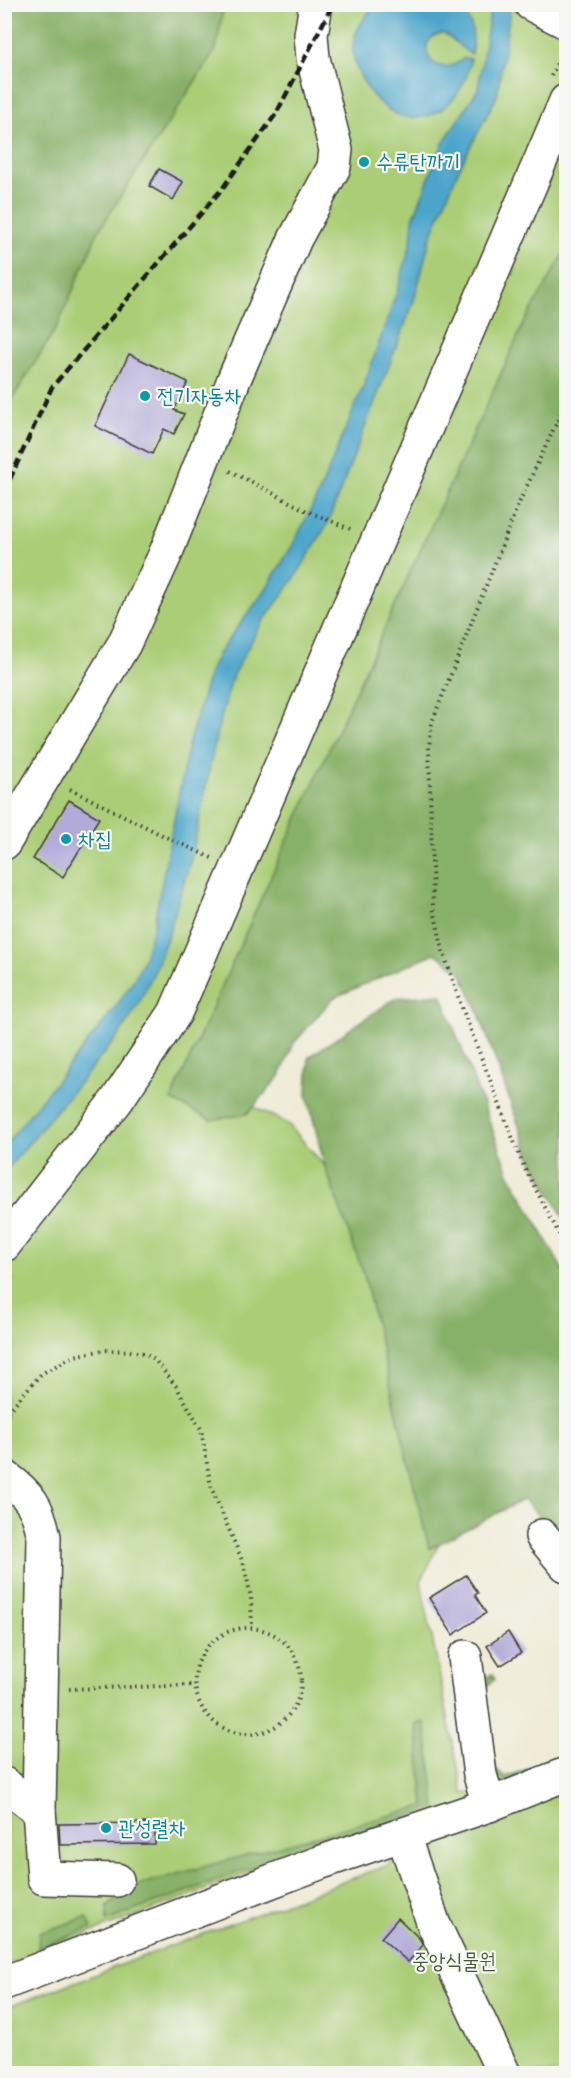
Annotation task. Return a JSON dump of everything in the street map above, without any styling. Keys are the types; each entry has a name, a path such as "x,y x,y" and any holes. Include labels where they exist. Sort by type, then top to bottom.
{"street":[{"path":"4,843 124,644 165,555 235,377 295,239 334,167 336,150 313,58 311,35 316,4"},
{"path":"531,4 567,22"},
{"path":"4,1245 117,1100 175,1013 567,101"},
{"path":"4,1476 23,1490 33,1503 40,1517 44,1538 39,1810 44,1878 117,1880"},
{"path":"542,1536 567,1565"},
{"path":"465,1657 480,1775 489,1804"},
{"path":"4,1983 319,1863 489,1804 567,1774"},
{"path":"4,1784 39,1810"},
{"path":"402,1835 434,1925 504,2073"}],"path":[{"path":"567,403 518,505 432,722 429,747 433,906 443,951 462,1008 524,1167 567,1247"},
{"path":"203,459 234,472 307,511 356,532"},
{"path":"44,775 215,860"},
{"path":"4,1416 41,1374 74,1356 104,1350 142,1353 154,1359 176,1386 201,1429 211,1487 244,1565 251,1597 252,1628"},
{"path":"252,1628 267,1630 280,1637 291,1648 298,1661 301,1676 301,1691 286,1718 260,1733 245,1734 230,1731 216,1724 198,1700 195,1685 196,1670 201,1655 210,1643 229,1631 252,1628"},
{"path":"41,1690 195,1685"}],"green space":[{"path":"5,4 224,5 216,49 99,230 57,327 5,411"},
{"name":"중앙식물원","path":"200,5 566,5 566,272 215,1087 288,1124 335,1178 342,1194 439,1543 421,1582 463,1793 497,1793 566,1783 566,2073 5,2073 5,2008 391,1864 383,1828 284,1860 5,1965 4,356"},
{"path":"566,250 566,1222 530,1157 478,1011 461,972 435,953 333,998 294,1043 280,1076 247,1114 211,1120 171,1100 524,323"},
{"path":"441,994 509,1173 566,1276 566,1549 524,1499 429,1549 364,1275 325,1167 307,1094 309,1057 396,998"},
{"path":"492,1674 495,1679 478,1694 496,1769 505,1777 540,1765 542,1771 500,1787 473,1687"},
{"path":"425,1722 436,1807 281,1857 106,1921 108,1906 138,1885 424,1806 416,1724"},
{"path":"87,1917 92,1928 38,1948 39,1933"}],"water":[{"path":"375,5 459,5 468,17 473,33 472,54 443,33 433,37 428,43 429,58 442,66 452,65 464,58 471,59 465,80 455,97 442,109 427,116 411,118 394,113 379,102 365,84 356,65 353,45 361,23"},
{"path":"491,5 511,5 497,96 458,171 430,239 414,301 327,525 296,576 260,626 233,675 217,732 192,855 157,966 137,1007 120,1034 5,1172 5,1145 115,1008 135,978 144,958 153,928 189,742 210,671 220,651 264,592 291,548 319,493 365,382 397,292 411,243 413,219 436,160 443,143 478,89"}],"building":[{"path":"159,169 183,182 173,200 149,186"},
{"name":"전기자동차","path":"129,354 188,382 174,410 184,414 174,434 164,429 152,454 95,426"},
{"name":"차집","path":"69,800 99,818 63,877 33,859"},
{"path":"466,1575 478,1593 475,1595 486,1613 453,1635 429,1598"},
{"path":"508,1632 521,1653 500,1666 487,1646"},
{"path":"155,1823 155,1844 60,1845 59,1824"},
{"path":"398,1918 419,1938 423,1945 408,1962 381,1938"}],"railway":[{"path":"4,492 52,387 222,189 276,114 333,4"}],"place":[{"name":"수류탄까기","path":"364,162"},
{"name":"전기자동차","path":"145,396"},
{"name":"차집","path":"66,839"},
{"name":"관성렬차","path":"106,1828"}]}
